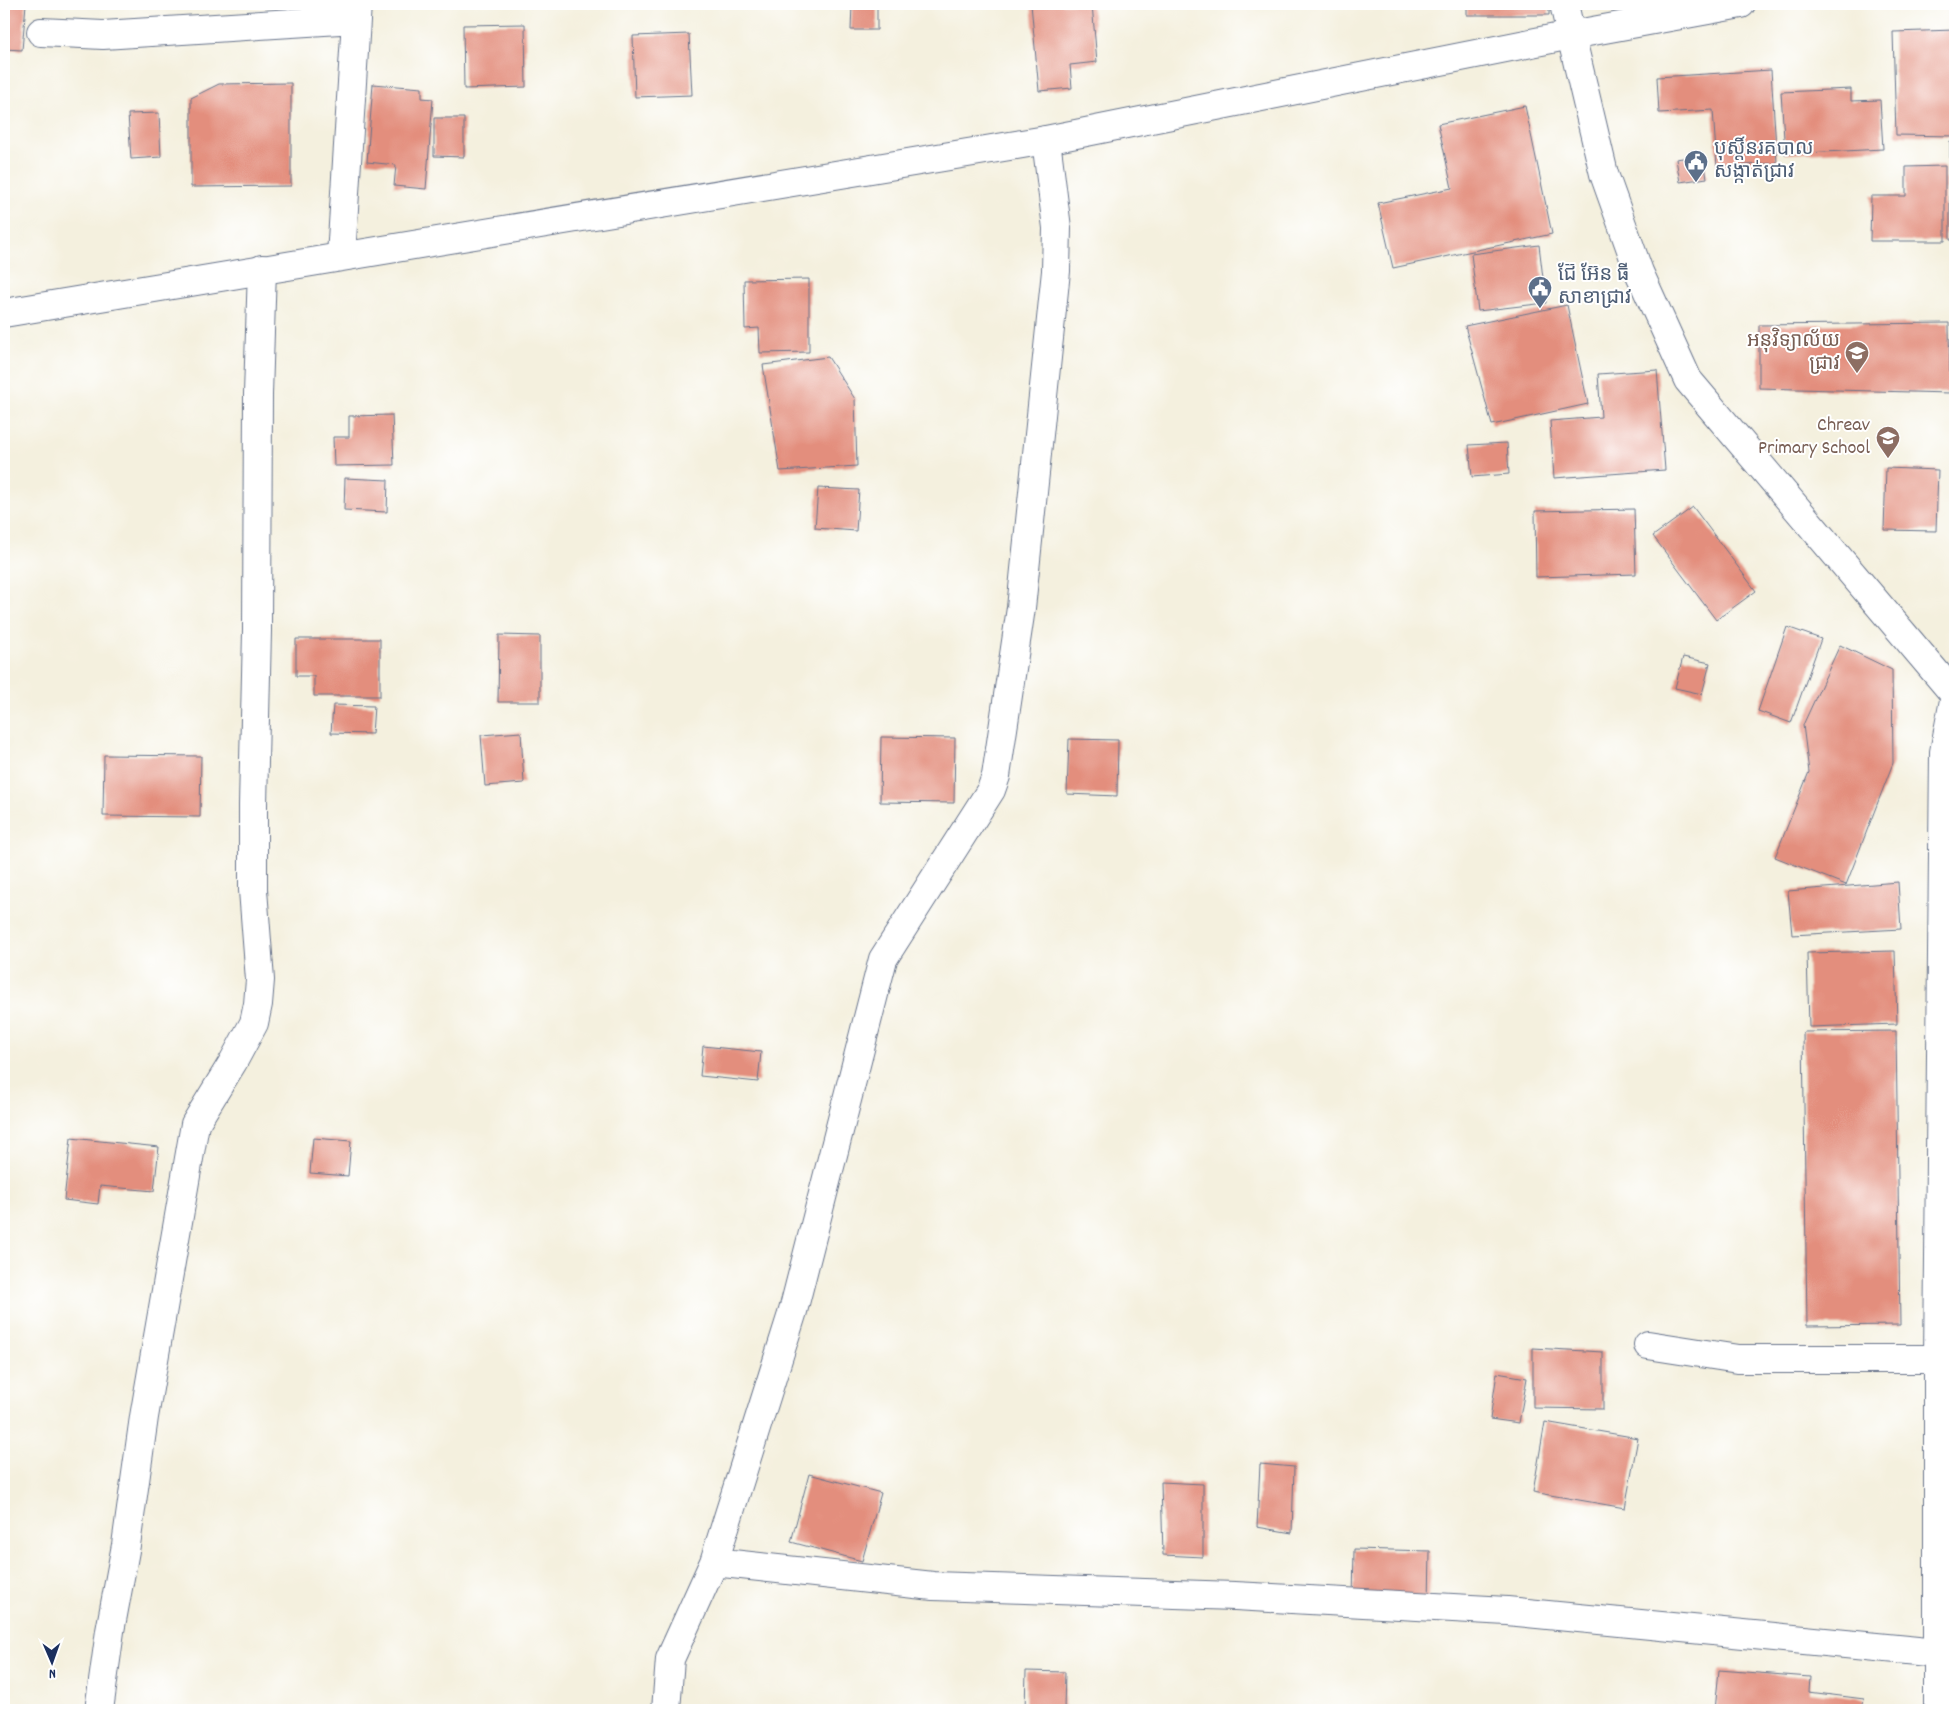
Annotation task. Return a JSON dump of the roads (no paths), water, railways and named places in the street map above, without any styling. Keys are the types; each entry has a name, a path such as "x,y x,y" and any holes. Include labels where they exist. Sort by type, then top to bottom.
{"street":[{"path":"1564,4 1604,174 1639,272 1688,380 1955,695 1944,752 1947,1359 1938,1710"},
{"path":"4,313 1046,140 1571,35 1741,4"},
{"path":"41,32 103,35 356,12 341,256"},
{"path":"666,1710 670,1659 714,1562 793,1311 883,959 991,790 996,776 1021,608 1056,271 1057,228 1046,140"},
{"path":"99,1710 108,1640 126,1545 150,1378 194,1124 228,1070 254,1023 258,1004 260,980 253,890 253,805 257,631 258,394 262,269"},
{"path":"1648,1345 1738,1359 1947,1359"},
{"path":"714,1562 933,1586 1235,1596 1508,1612 1938,1653"}],"place":[{"name":"បុស្តិ៍នរគបាល សង្កាត់ជ្រាវ","path":"1696,183"},
{"name":"ជ៊ែ អ៊ែន ធី សាខាជ្រាវ","path":"1540,309"},
{"name":"អនុវិទ្យាល័យ ជ្រាវ","path":"1857,374"},
{"name":"Chreav Primary School","path":"1888,459"}]}
